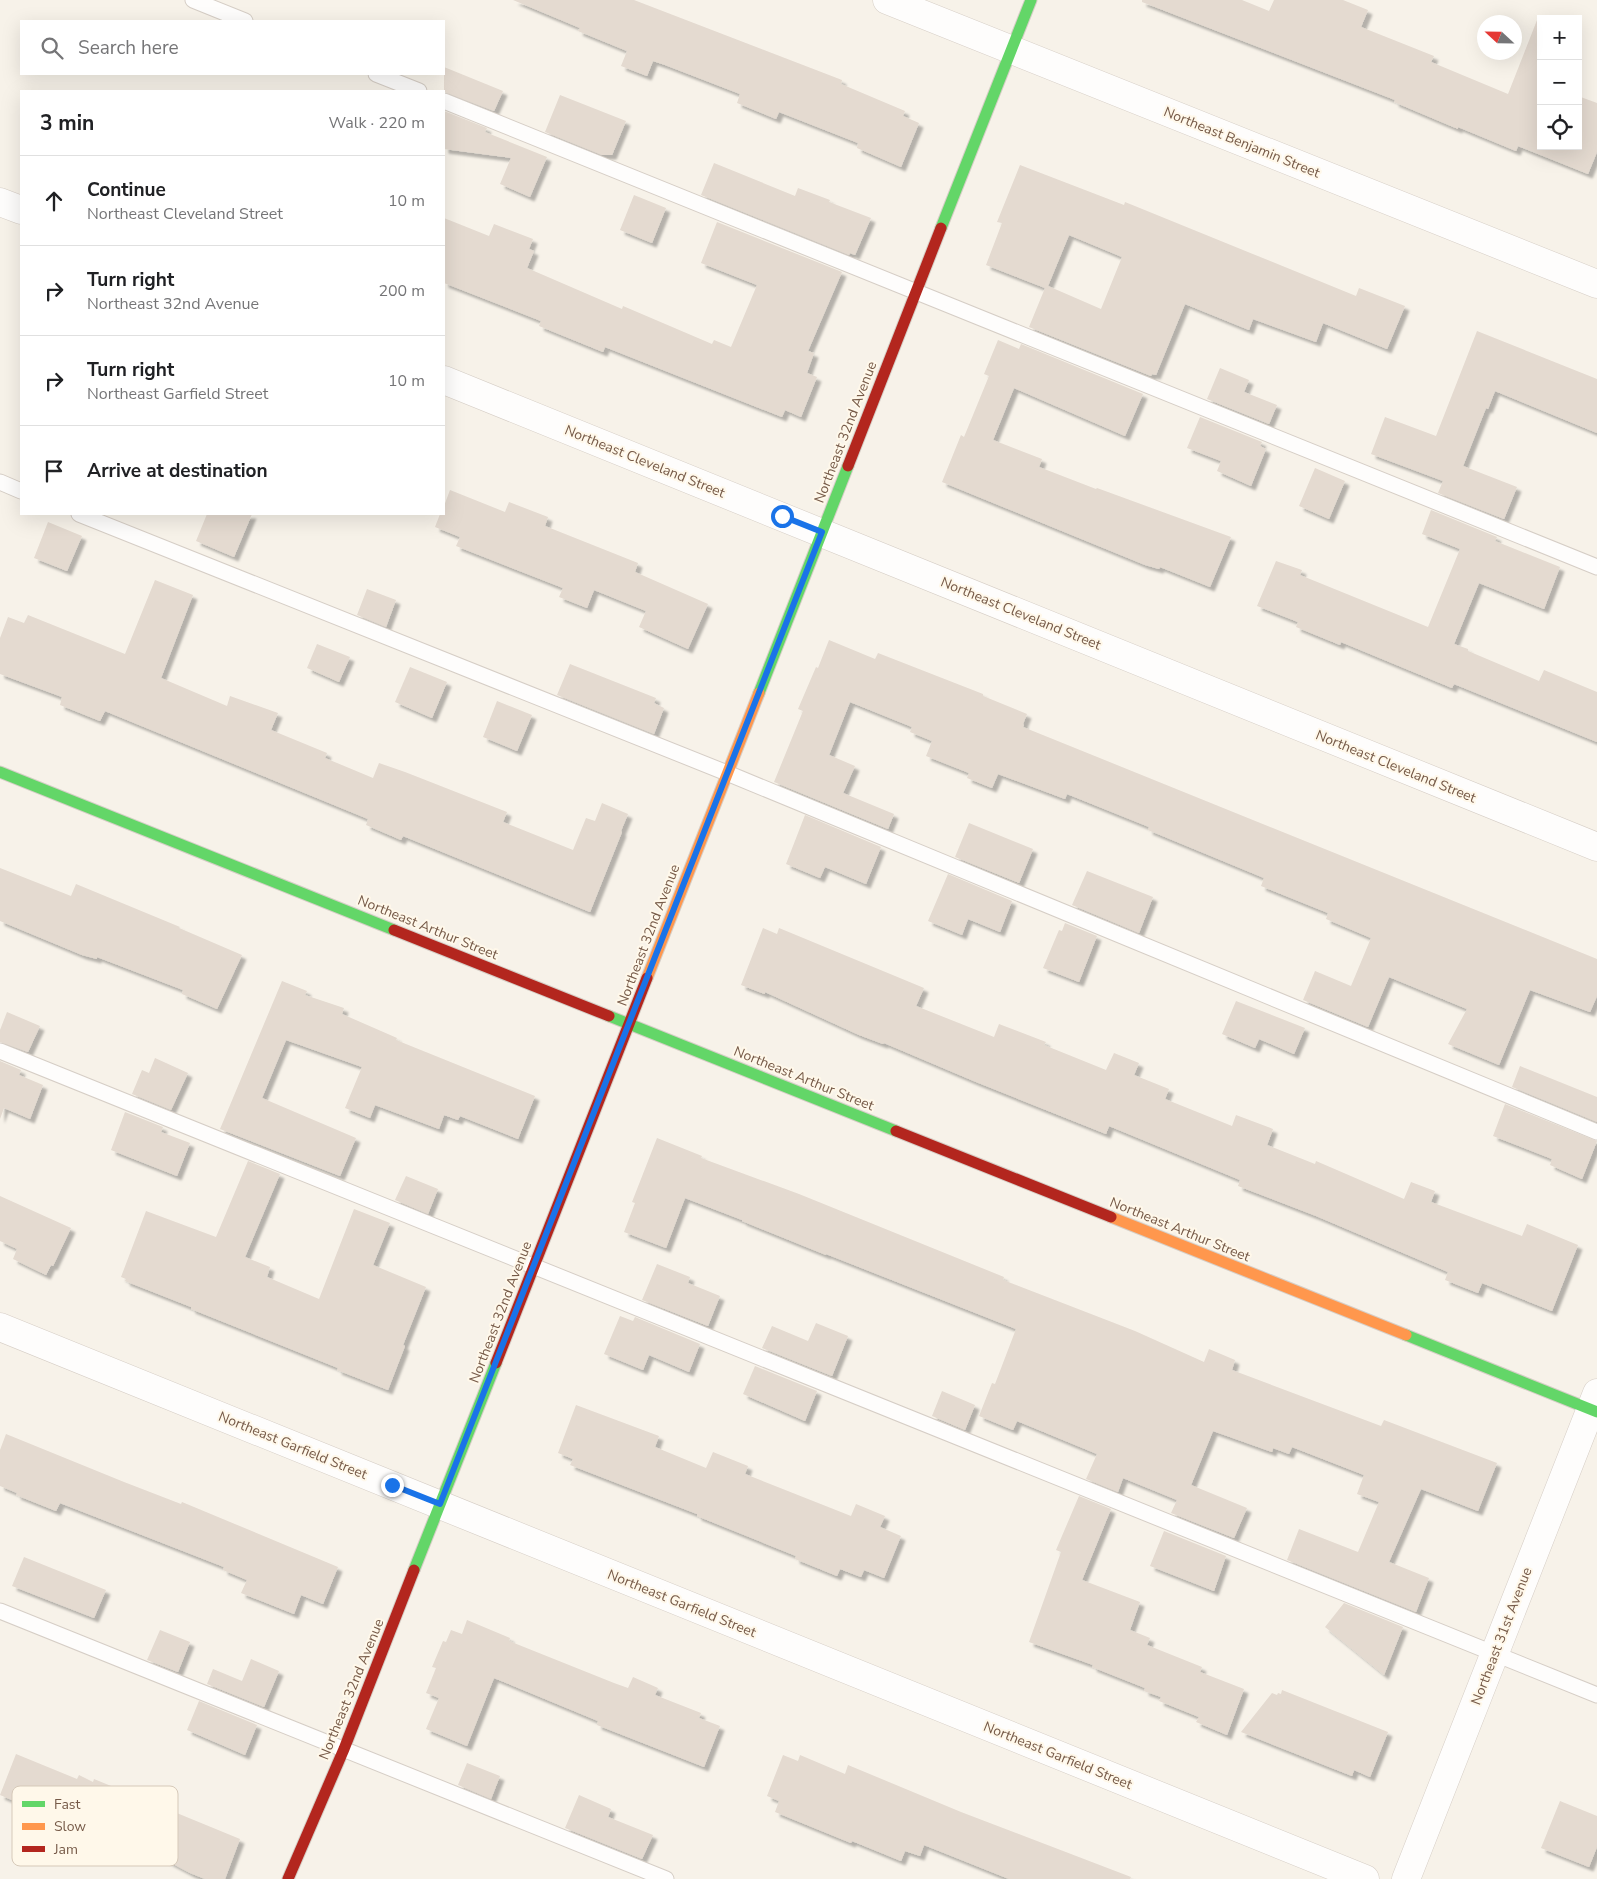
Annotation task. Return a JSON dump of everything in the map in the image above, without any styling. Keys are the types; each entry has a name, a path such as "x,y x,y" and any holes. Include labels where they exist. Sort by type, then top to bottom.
{"street":[{"name":"Northeast Benjamin Street","path":"887,0 1597,284"},
{"name":"Northeast 32nd Avenue","path":"288,1879 344,1749 1031,0"},
{"path":"0,202 20,210"},
{"name":"Northeast Cleveland Street","path":"445,380 1597,847"},
{"name":"Northeast Arthur Street","path":"0,772 629,1024 1595,1405"},
{"name":"Northeast Garfield Street","path":"0,1327 1365,1879"},
{"name":"Northeast 31st Avenue","path":"1406,1879 1494,1654 1595,1405"}],"lane":[{"path":"193,0 243,20"},
{"path":"379,75 416,90"},
{"path":"445,101 1597,567"},
{"path":"0,482 20,490"},
{"path":"82,515 727,773 1597,1132"},
{"path":"0,1051 1597,1695"},
{"path":"0,1612 666,1879"}],"building":[{"path":"513,0 634,0 842,80 841,84 905,111 903,116 919,123 901,167 857,148 858,143 779,112 776,119 737,103 740,94 665,65 653,61 647,76 621,66 627,51 578,31 580,28"},
{"path":"1142,0 1242,0 1269,11 1274,0 1343,0 1368,10 1361,27 1434,56 1431,62 1508,94 1537,20 1537,150 1582,150 1582,97 1597,103 1597,152 1588,174 1518,146 1516,151 1458,127 1458,129 1394,102 1395,100 1142,2"},
{"path":"445,67 503,91 494,111 445,92"},
{"path":"560,95 626,121 612,155 602,155 545,132"},
{"path":"445,111 487,128 485,132 547,157 530,197 500,184 511,158 445,149"},
{"path":"714,163 795,196 798,188 871,218 855,255 850,253 849,255 701,195"},
{"path":"1020,165 1124,205 1125,202 1356,296 1359,288 1405,306 1387,349 1323,323 1316,342 1253,319 1249,330 1185,304 1156,375 1152,374 1151,376 1029,327 1045,288 986,265 1002,223 997,222","holes":["1069,235 1122,257 1101,309 1048,286"]},
{"path":"634,195 666,208 652,243 620,230"},
{"path":"445,218 489,236 494,224 533,239 529,249 534,251 527,268 622,309 623,306 712,344 714,340 731,347 757,285 701,263 717,222 842,272 808,351 814,353 807,373 817,377 801,417 785,410 782,417 605,347 603,352 539,326 541,321 445,283"},
{"path":"1477,331 1597,379 1597,433 1495,391 1488,409 1486,408 1463,466 1517,487 1504,519 1438,493 1443,481 1371,454 1385,417 1436,436"},
{"path":"998,340 1019,349 1021,344 1143,394 1125,436 1014,388 993,440 1042,459 1039,467 1231,537 1210,587 1160,567 1159,569 1145,565 942,482 961,435 964,437 989,376 984,374"},
{"path":"1220,368 1249,380 1244,392 1277,405 1269,424 1207,399"},
{"path":"1200,417 1262,442 1260,446 1266,449 1251,486 1217,471 1221,461 1187,448"},
{"path":"1315,468 1345,481 1329,519 1299,506"},
{"path":"450,490 505,512 509,502 548,517 545,526 638,563 635,572 708,604 688,649 639,627 646,611 594,590 587,608 559,597 563,588 456,546 460,537 435,527 440,515 445,515 445,503"},
{"path":"1431,510 1497,537 1495,541 1560,567 1544,609 1479,583 1454,644 1539,681 1544,670 1597,692 1597,742 1454,684 1452,688 1341,642 1340,645 1296,627 1298,622 1257,606 1276,561 1302,570 1300,575 1428,627 1460,549 1422,534"},
{"path":"207,515 252,515 234,557 196,541"},
{"path":"48,522 82,536 67,571 34,558"},
{"path":"155,580 193,595 161,678 227,706 230,696 278,713 271,730 327,753 325,758 373,778 379,763 405,772 507,812 503,822 573,850 586,818 595,821 602,803 628,814 590,912 403,836 401,840 366,825 368,819 105,711 100,721 60,705 62,697 0,674 0,638 8,617 24,623 28,615 125,654"},
{"path":"367,589 396,600 386,627 357,615"},
{"path":"829,640 875,659 878,653 983,694 983,696 1027,714 1023,727 1597,959 1597,996 1590,1012 1530,990 1499,1065 1448,1044 1467,1009 1389,977 1368,1027 1303,1000 1315,971 1351,986 1371,938 1326,919 1328,913 1261,886 1264,878 1148,830 1149,827 1067,794 1065,799 998,774 992,788 967,778 969,773 926,756 932,741 910,732 912,727 850,702 829,755 855,766 843,793 894,814 888,829 774,782 803,711 798,709"},
{"path":"317,644 350,657 339,682 307,668"},
{"path":"570,664 656,698 654,703 664,708 654,734 557,695"},
{"path":"410,667 447,682 432,718 395,702"},
{"path":"497,701 532,715 517,751 483,737"},
{"path":"805,815 881,847 866,884 825,867 820,878 786,864"},
{"path":"969,823 1033,849 1019,883 955,857"},
{"path":"0,868 71,896 76,884 242,955 217,1009 182,994 183,990 97,957 97,959 82,955 0,921"},
{"path":"1087,871 1153,897 1139,933 1072,905"},
{"path":"948,874 1012,901 1000,932 968,919 962,935 928,921"},
{"path":"1065,923 1097,936 1079,982 1043,968 1059,930 1062,931"},
{"path":"763,928 777,934 779,928 924,988 916,1006 994,1037 999,1024 1046,1042 1044,1045 1106,1070 1114,1053 1139,1063 1134,1075 1169,1089 1165,1099 1232,1126 1236,1115 1273,1129 1267,1145 1315,1164 1316,1161 1404,1199 1411,1182 1435,1191 1431,1202 1522,1236 1527,1224 1578,1245 1552,1311 1482,1283 1478,1293 1445,1280 1448,1272 1316,1216 1238,1186 1240,1180 1109,1126 1106,1134 884,1043 859,1035 765,992 765,994 741,985"},
{"path":"282,981 307,991 305,995 344,1008 342,1014 397,1038 396,1040 535,1096 518,1139 460,1116 458,1120 444,1115 439,1129 375,1105 370,1118 345,1108 362,1067 286,1040 262,1098 356,1138 340,1176 220,1129"},
{"path":"1236,1001 1305,1028 1294,1054 1259,1039 1255,1048 1222,1034"},
{"path":"7,1012 40,1026 28,1052 0,1042 0,1030"},
{"path":"155,1058 188,1073 171,1110 132,1094 142,1070 149,1073"},
{"path":"0,1061 21,1070 19,1075 43,1085 30,1119 4,1108 0,1119"},
{"path":"1520,1066 1597,1097 1597,1122 1512,1087"},
{"path":"1505,1104 1597,1141 1582,1179 1550,1165 1552,1159 1493,1136"},
{"path":"125,1112 163,1127 161,1132 190,1143 177,1176 111,1150"},
{"path":"657,1138 702,1156 701,1158 799,1194 1004,1277 1003,1280 1135,1331 1204,1362 1209,1349 1235,1360 1232,1370 1381,1426 1384,1420 1497,1463 1478,1511 1421,1489 1389,1562 1429,1578 1416,1612 1287,1560 1299,1529 1358,1552 1379,1502 1357,1494 1364,1475 1292,1447 1289,1454 1273,1448 1272,1452 1213,1431 1191,1485 1247,1508 1234,1538 1171,1513 1177,1500 1123,1478 1118,1492 1086,1479 1097,1454 1017,1421 1013,1430 979,1416 992,1383 995,1384 1016,1329 685,1198 666,1248 624,1232 635,1203 632,1202"},
{"path":"248,1161 280,1174 245,1257 270,1267 267,1277 319,1299 354,1209 390,1223 373,1265 426,1287 403,1345 405,1346 388,1390 191,1309 191,1307 125,1281 126,1279 121,1277 146,1211 216,1237"},
{"path":"406,1176 438,1189 428,1214 395,1200"},
{"path":"0,1196 71,1228 53,1266 51,1265 46,1275 13,1259 17,1249 0,1241"},
{"path":"657,1264 690,1277 688,1283 720,1296 708,1326 642,1300"},
{"path":"620,1316 633,1321 635,1317 700,1344 689,1372 649,1355 643,1370 604,1354"},
{"path":"816,1323 848,1336 832,1376 762,1348 772,1326 808,1341"},
{"path":"755,1366 817,1391 805,1421 743,1394"},
{"path":"942,1391 975,1405 965,1430 932,1416"},
{"path":"576,1405 659,1436 655,1447 706,1468 713,1452 748,1466 745,1474 851,1516 856,1504 885,1516 880,1527 901,1536 884,1578 864,1570 861,1577 840,1569 837,1576 795,1559 796,1556 697,1516 697,1514 570,1465 573,1459 558,1453"},
{"path":"6,1434 124,1482 181,1504 182,1502 338,1567 323,1604 301,1595 294,1614 241,1593 247,1580 223,1570 224,1567 60,1503 56,1511 16,1495 17,1493 0,1486 0,1450"},
{"path":"1079,1496 1111,1509 1082,1580 1140,1602 1130,1630 1150,1638 1147,1645 1202,1667 1200,1672 1244,1689 1227,1735 1196,1722 1199,1717 1159,1701 1161,1697 1144,1691 1145,1688 1092,1667 1093,1665 1029,1642 1061,1552 1056,1550"},
{"path":"1164,1531 1226,1556 1214,1591 1150,1566"},
{"path":"24,1557 106,1590 94,1618 12,1586"},
{"path":"1344,1603 1403,1627 1384,1675 1325,1627"},
{"path":"467,1620 510,1638 509,1641 628,1688 633,1677 658,1688 655,1695 701,1713 699,1718 720,1726 704,1767 597,1725 598,1721 494,1678 467,1746 426,1729 439,1698 426,1693 436,1668 432,1667 443,1641 446,1642 451,1630 462,1634"},
{"path":"160,1630 190,1642 178,1672 147,1660"},
{"path":"251,1659 279,1671 264,1707 207,1684 213,1669 242,1681"},
{"path":"1282,1690 1388,1732 1370,1777 1354,1770 1352,1776 1241,1732 1272,1693 1281,1694"},
{"path":"199,1701 257,1725 245,1755 187,1730"},
{"path":"16,1754 77,1779 79,1775 93,1782 94,1779 111,1786 12,1786 12,1800 0,1795"},
{"path":"783,1755 798,1761 800,1755 845,1774 848,1765 961,1812 1131,1877 1130,1879 1009,1879 924,1845 920,1856 905,1851 901,1861 775,1812 779,1801 767,1796"},
{"path":"467,1763 500,1776 491,1799 458,1785"},
{"path":"579,1795 611,1809 608,1817 653,1835 642,1859 565,1828"},
{"path":"1560,1801 1597,1816 1597,1847 1589,1867 1541,1848"},
{"path":"178,1814 240,1839 225,1879 205,1879 177,1866"}],"traffic: fast":[{"path":"941,228 1031,0"},
{"path":"759,693 848,466"},
{"path":"0,772 394,930"},
{"path":"609,1016 896,1131"},
{"path":"1406,1335 1597,1412"},
{"path":"414,1570 496,1363"}],"traffic: slow":[{"path":"647,978 759,693"},
{"path":"1111,1217 1406,1335"}],"traffic: jam":[{"path":"848,466 941,228"},
{"path":"394,930 609,1016"},
{"path":"496,1363 647,978"},
{"path":"896,1131 1111,1217"},
{"path":"288,1879 344,1749 414,1570"}],"route":[{"path":"392,1485 440,1504 822,532 782,516"}]}
